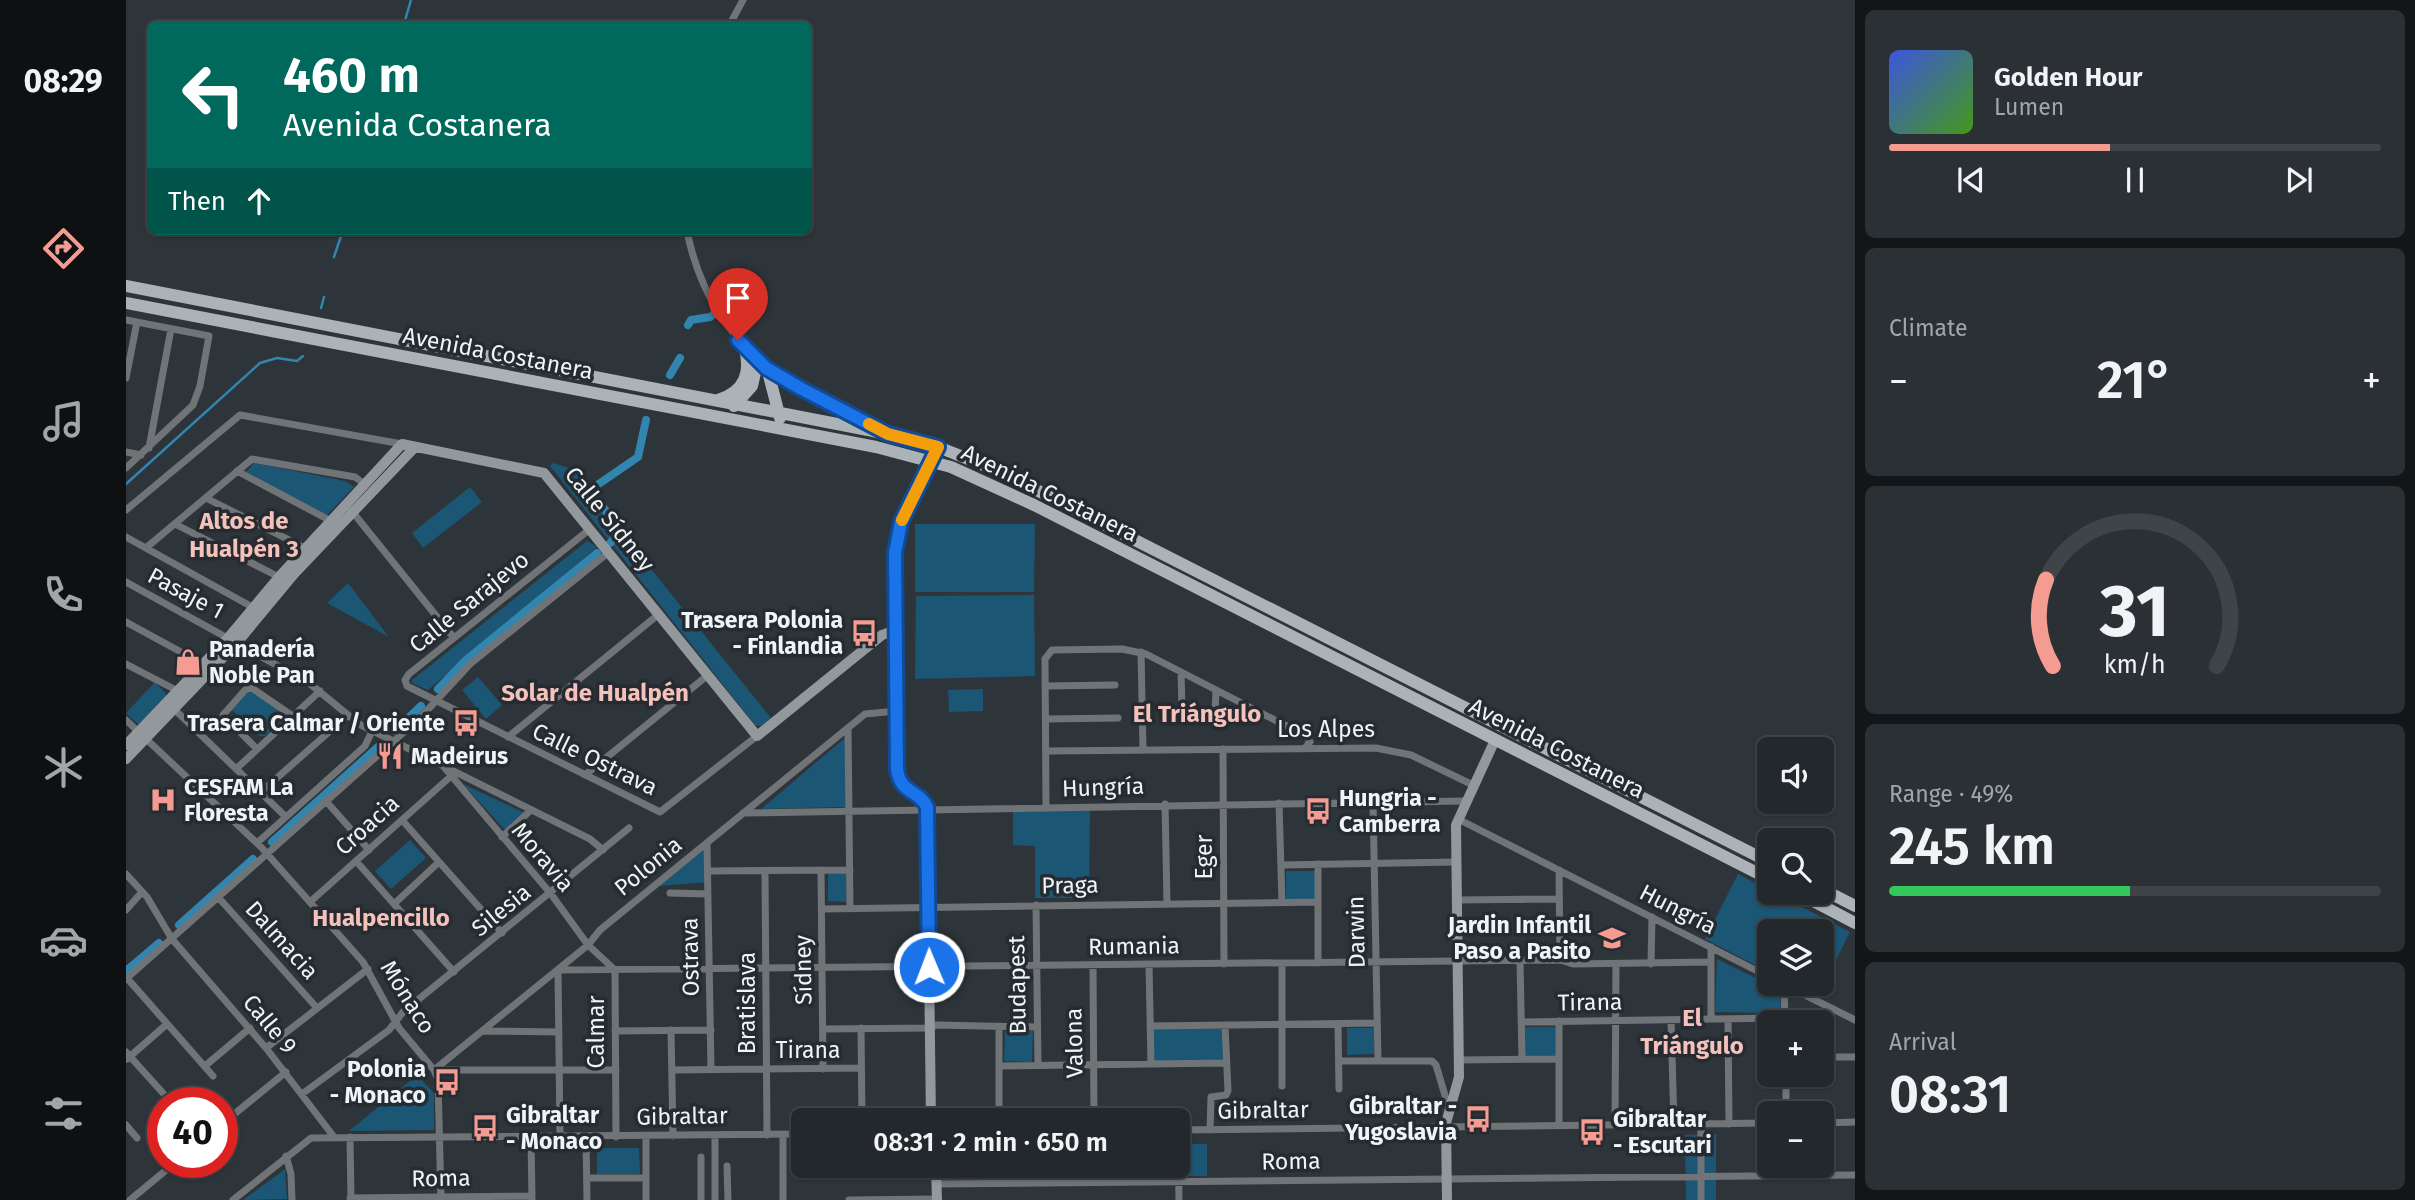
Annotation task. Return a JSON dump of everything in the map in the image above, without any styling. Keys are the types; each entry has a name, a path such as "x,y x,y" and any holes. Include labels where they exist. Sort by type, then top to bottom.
{"main road":[{"name":"Avenida Costanera","path":"126,286 737,405 775,406 938,447 1012,478 1757,856"},
{"name":"Avenida Costanera","path":"126,303 794,431 932,461 968,474 1034,505 1757,873"},
{"path":"716,401 733,394 744,383 748,369 744,346"},
{"path":"711,415 737,405 752,386 762,364"},
{"path":"762,364 800,388 888,434"},
{"path":"762,364 775,406 794,431"},
{"path":"775,406 786,388 800,388"},
{"path":"1834,895 1855,906"},
{"path":"1821,905 1855,923"}],"street":[{"path":"732,21 743,0"},
{"path":"688,235 705,288 720,315 762,364"},
{"path":"126,320 209,336 196,399 185,415 126,468"},
{"path":"126,379 137,322"},
{"path":"149,449 171,328"},
{"name":"Calle Sídney","path":"126,510 240,415 542,471 757,736"},
{"path":"126,759 178,691 203,664 232,641 279,577 331,521 350,509 366,485 402,444"},
{"path":"126,745 174,709 350,509 415,447"},
{"path":"930,1108 927,810 922,800 907,790 899,779 897,538 901,522 938,447"},
{"path":"126,452 142,455"},
{"path":"147,547 255,459 355,477 366,485"},
{"path":"237,471 331,521"},
{"path":"206,498 305,548"},
{"path":"350,509 454,638"},
{"path":"175,524 279,577"},
{"name":"Calle Sarajevo","path":"436,702 407,687 405,680 590,529"},
{"path":"126,537 254,608"},
{"path":"212,1076 126,979 393,742 436,702 470,664 608,551"},
{"name":"Pasaje 1","path":"126,582 320,691 347,716 372,731 590,839 603,850"},
{"path":"508,737 659,614"},
{"path":"126,622 203,664"},
{"path":"757,736 878,638 896,630"},
{"path":"1046,808 1045,686 1048,652 1109,649 1141,652 1306,736 1310,742 1305,748"},
{"path":"1141,652 1143,750"},
{"path":"126,664 178,691"},
{"path":"1181,672 1182,708"},
{"path":"585,775 708,675"},
{"path":"1045,686 1115,685"},
{"path":"257,749 223,715 246,689 251,688 295,716"},
{"path":"1215,715 1216,690"},
{"path":"236,769 320,691"},
{"name":"Calle Ostrava","path":"436,702 662,812 757,736"},
{"path":"174,709 286,817"},
{"name":"Polonia","path":"434,1070 588,945 600,930 867,713 897,711"},
{"path":"261,792 347,716"},
{"path":"1045,719 1118,718"},
{"name":"Mónaco","path":"126,720 267,853 368,968 396,1021 434,1070 440,1087 442,1198"},
{"path":"848,728 850,908"},
{"path":"257,843 365,747 372,731"},
{"path":"1447,1200 1446,1128 1458,1084 1459,1060 1456,862 1458,819 1495,740"},
{"name":"Los Alpes","path":"1046,751 1305,748 1396,750 1473,785"},
{"name":"Eger","path":"1223,749 1224,964"},
{"name":"Moravia","path":"443,767 551,894 588,945 615,970"},
{"name":"Croacia","path":"310,902 450,777"},
{"path":"326,801 369,850"},
{"name":"Hungría","path":"743,813 1465,801"},
{"name":"Darwin","path":"1373,802 1377,1061"},
{"path":"1279,803 1282,902"},
{"path":"1165,804 1167,904"},
{"path":"502,837 531,810"},
{"name":"Hungría","path":"1458,819 1757,971"},
{"path":"402,820 502,933"},
{"name":"Silesia","path":"302,1094 389,1030 454,972 629,828"},
{"name":"Ostrava","path":"707,844 711,1070"},
{"path":"356,861 454,972"},
{"path":"394,904 439,862"},
{"path":"1281,865 1456,862"},
{"path":"1318,864 1318,963"},
{"name":"Sídney","path":"821,870 823,1069"},
{"path":"708,872 850,870"},
{"path":"1559,870 1560,960"},
{"name":"Bratislava","path":"765,871 767,1135"},
{"path":"126,874 142,892 126,910"},
{"name":"Calle 9","path":"142,892 172,939 267,1048 334,1138"},
{"path":"670,893 708,894"},
{"name":"Dalmacia","path":"218,897 317,1008"},
{"path":"1457,900 1559,899"},
{"name":"Praga","path":"821,909 1318,902"},
{"name":"Budapest","path":"1036,905 1038,1065"},
{"path":"1651,964 1652,917"},
{"path":"1711,947 1711,1019"},
{"path":"1520,960 1522,1059"},
{"name":"Rumania","path":"558,970 1520,960 1560,960 1573,964 1711,962"},
{"path":"1282,964 1282,1086"},
{"path":"1615,1125 1616,964"},
{"name":"Valona","path":"1093,965 1094,1108"},
{"path":"1149,965 1151,1064"},
{"path":"267,1048 368,968"},
{"path":"558,970 560,1137"},
{"name":"Calmar","path":"615,970 616,1136"},
{"path":"1807,996 1855,1020"},
{"path":"1728,1019 1730,1124"},
{"path":"1671,1020 1674,1125"},
{"name":"Tirana","path":"1521,1022 1757,1020"},
{"path":"1559,1021 1559,1126"},
{"path":"1150,1026 1377,1023"},
{"path":"157,1087 127,1056 167,1024"},
{"name":"Tirana","path":"823,1029 930,1028 957,1024 1036,1027"},
{"path":"1338,1024 1339,1089"},
{"path":"1210,1130 1211,1097 1226,1095 1228,1091 1225,1026"},
{"name":"Budapest","path":"999,1027 999,1108"},
{"path":"205,1066 250,1028"},
{"path":"861,1028 862,1108"},
{"path":"671,1030 673,1136"},
{"path":"615,1031 711,1030"},
{"path":"482,1031 559,1032"},
{"path":"1834,1057 1855,1057"},
{"path":"1459,1060 1559,1059"},
{"path":"1339,1061 1430,1060 1436,1065 1449,1110"},
{"path":"999,1066 1226,1063"},
{"name":"Tirana","path":"672,1070 861,1069"},
{"path":"434,1070 615,1070"},
{"path":"238,1111 286,1072"},
{"path":"1834,1123 1855,1122"},
{"path":"1701,1124 1701,1200"},
{"name":"Gibraltar","path":"1190,1130 1757,1124"},
{"path":"126,1125 137,1138"},
{"path":"715,1135 715,1200"},
{"path":"783,1135 783,1200"},
{"name":"Gibraltar","path":"286,1156 310,1138 791,1135"},
{"path":"646,1136 646,1200"},
{"path":"350,1137 351,1199"},
{"path":"586,1137 587,1200"},
{"path":"531,1138 532,1198"},
{"path":"233,1200 286,1156 291,1174 292,1200"},
{"path":"701,1157 701,1200"},
{"path":"727,1166 728,1200"},
{"name":"Roma","path":"937,1184 1855,1175"},
{"path":"130,1200 157,1178"},
{"path":"587,1178 646,1178"},
{"path":"849,1200 937,1200 937,1178"},
{"path":"1178,1178 1179,1200"},
{"name":"Roma","path":"351,1199 532,1198"}],"shaded area":[{"path":"254,463 345,481 354,487 326,516 246,472"},
{"path":"553,463 578,471 589,492 771,718 761,726 755,725 550,466"},
{"path":"470,487 482,502 423,548 412,533"},
{"path":"915,524 1035,524 1034,592 915,592"},
{"path":"587,541 597,547 428,690 412,683 412,680"},
{"path":"348,583 389,637 327,603"},
{"path":"1034,595 1035,676 915,679 916,596"},
{"path":"478,677 502,705 486,719 462,690"},
{"path":"155,682 167,695 139,725 126,713"},
{"path":"983,689 983,711 949,712 948,690"},
{"path":"247,691 289,714 265,736 259,736 232,710"},
{"path":"846,737 846,807 761,809"},
{"path":"463,784 525,813 505,830"},
{"path":"1013,811 1090,811 1089,898 1035,898 1035,846 1013,845"},
{"path":"410,840 426,858 391,889 375,871"},
{"path":"710,845 710,882 658,886"},
{"path":"1286,871 1318,871 1318,899 1286,899"},
{"path":"846,873 847,902 828,901 828,874"},
{"path":"1738,874 1757,884 1757,905 1798,905 1825,919 1757,919 1757,966 1705,939"},
{"path":"1834,924 1850,932 1834,964"},
{"path":"1717,959 1757,979 1757,996 1780,996 1781,1010 1715,1012"},
{"path":"1524,1027 1556,1027 1556,1056 1524,1056"},
{"path":"1347,1028 1374,1028 1374,1054 1347,1055"},
{"path":"1154,1029 1223,1029 1223,1061 1154,1061"},
{"path":"1005,1031 1033,1031 1032,1062 1004,1061"},
{"path":"417,1075 434,1093 434,1130 349,1131"},
{"path":"1716,1134 1716,1200 1686,1200 1685,1135"},
{"path":"1190,1144 1207,1144 1207,1176 1190,1176"},
{"path":"597,1148 639,1148 640,1174 597,1174"},
{"path":"285,1169 287,1199 243,1200"}],"waterway":[{"path":"405,21 411,0"},
{"path":"334,257 341,235"},
{"path":"688,325 691,320 710,317 739,296"},
{"path":"321,308 324,297"},
{"path":"126,484 260,363 277,358 297,361 303,356"},
{"path":"670,375 680,358"},
{"path":"610,543 622,532 590,490 638,457 646,420"},
{"path":"438,689 466,660 597,553"},
{"path":"395,731 421,706"},
{"path":"272,842 379,746"},
{"path":"179,925 253,859"},
{"path":"126,971 159,943"}],"slow traffic":[{"path":"869,424 888,434 938,447 902,520"}],"place":[{"name":"Trasera Polonia - Finlandia","path":"864,633"},
{"name":"Panadería Noble Pan","path":"188,662"},
{"name":"Trasera Calmar / Oriente","path":"466,723"},
{"name":"Madeirus","path":"390,756"},
{"name":"CESFAM La Floresta","path":"163,800"},
{"name":"Hungria - Camberra","path":"1318,811"},
{"name":"Jardin Infantil Paso a Pasito","path":"1612,938"},
{"name":"Polonia - Monaco","path":"447,1082"},
{"name":"Gibraltar - Yugoslavia","path":"1478,1119"},
{"name":"Gibraltar - Monaco","path":"485,1128"},
{"name":"Gibraltar - Escutari","path":"1592,1132"}],"district":[{"name":"Altos de Hualpén 3","path":"244,535"},
{"name":"Solar de Hualpén","path":"595,693"},
{"name":"El Triángulo","path":"1197,714"},
{"name":"Hualpencillo","path":"381,918"},
{"name":"El Triángulo","path":"1692,1032"}],"route":[{"path":"738,340 779,377 888,434 938,447 901,522 895,553 897,769 903,787 922,800 927,807 929,967"}]}
